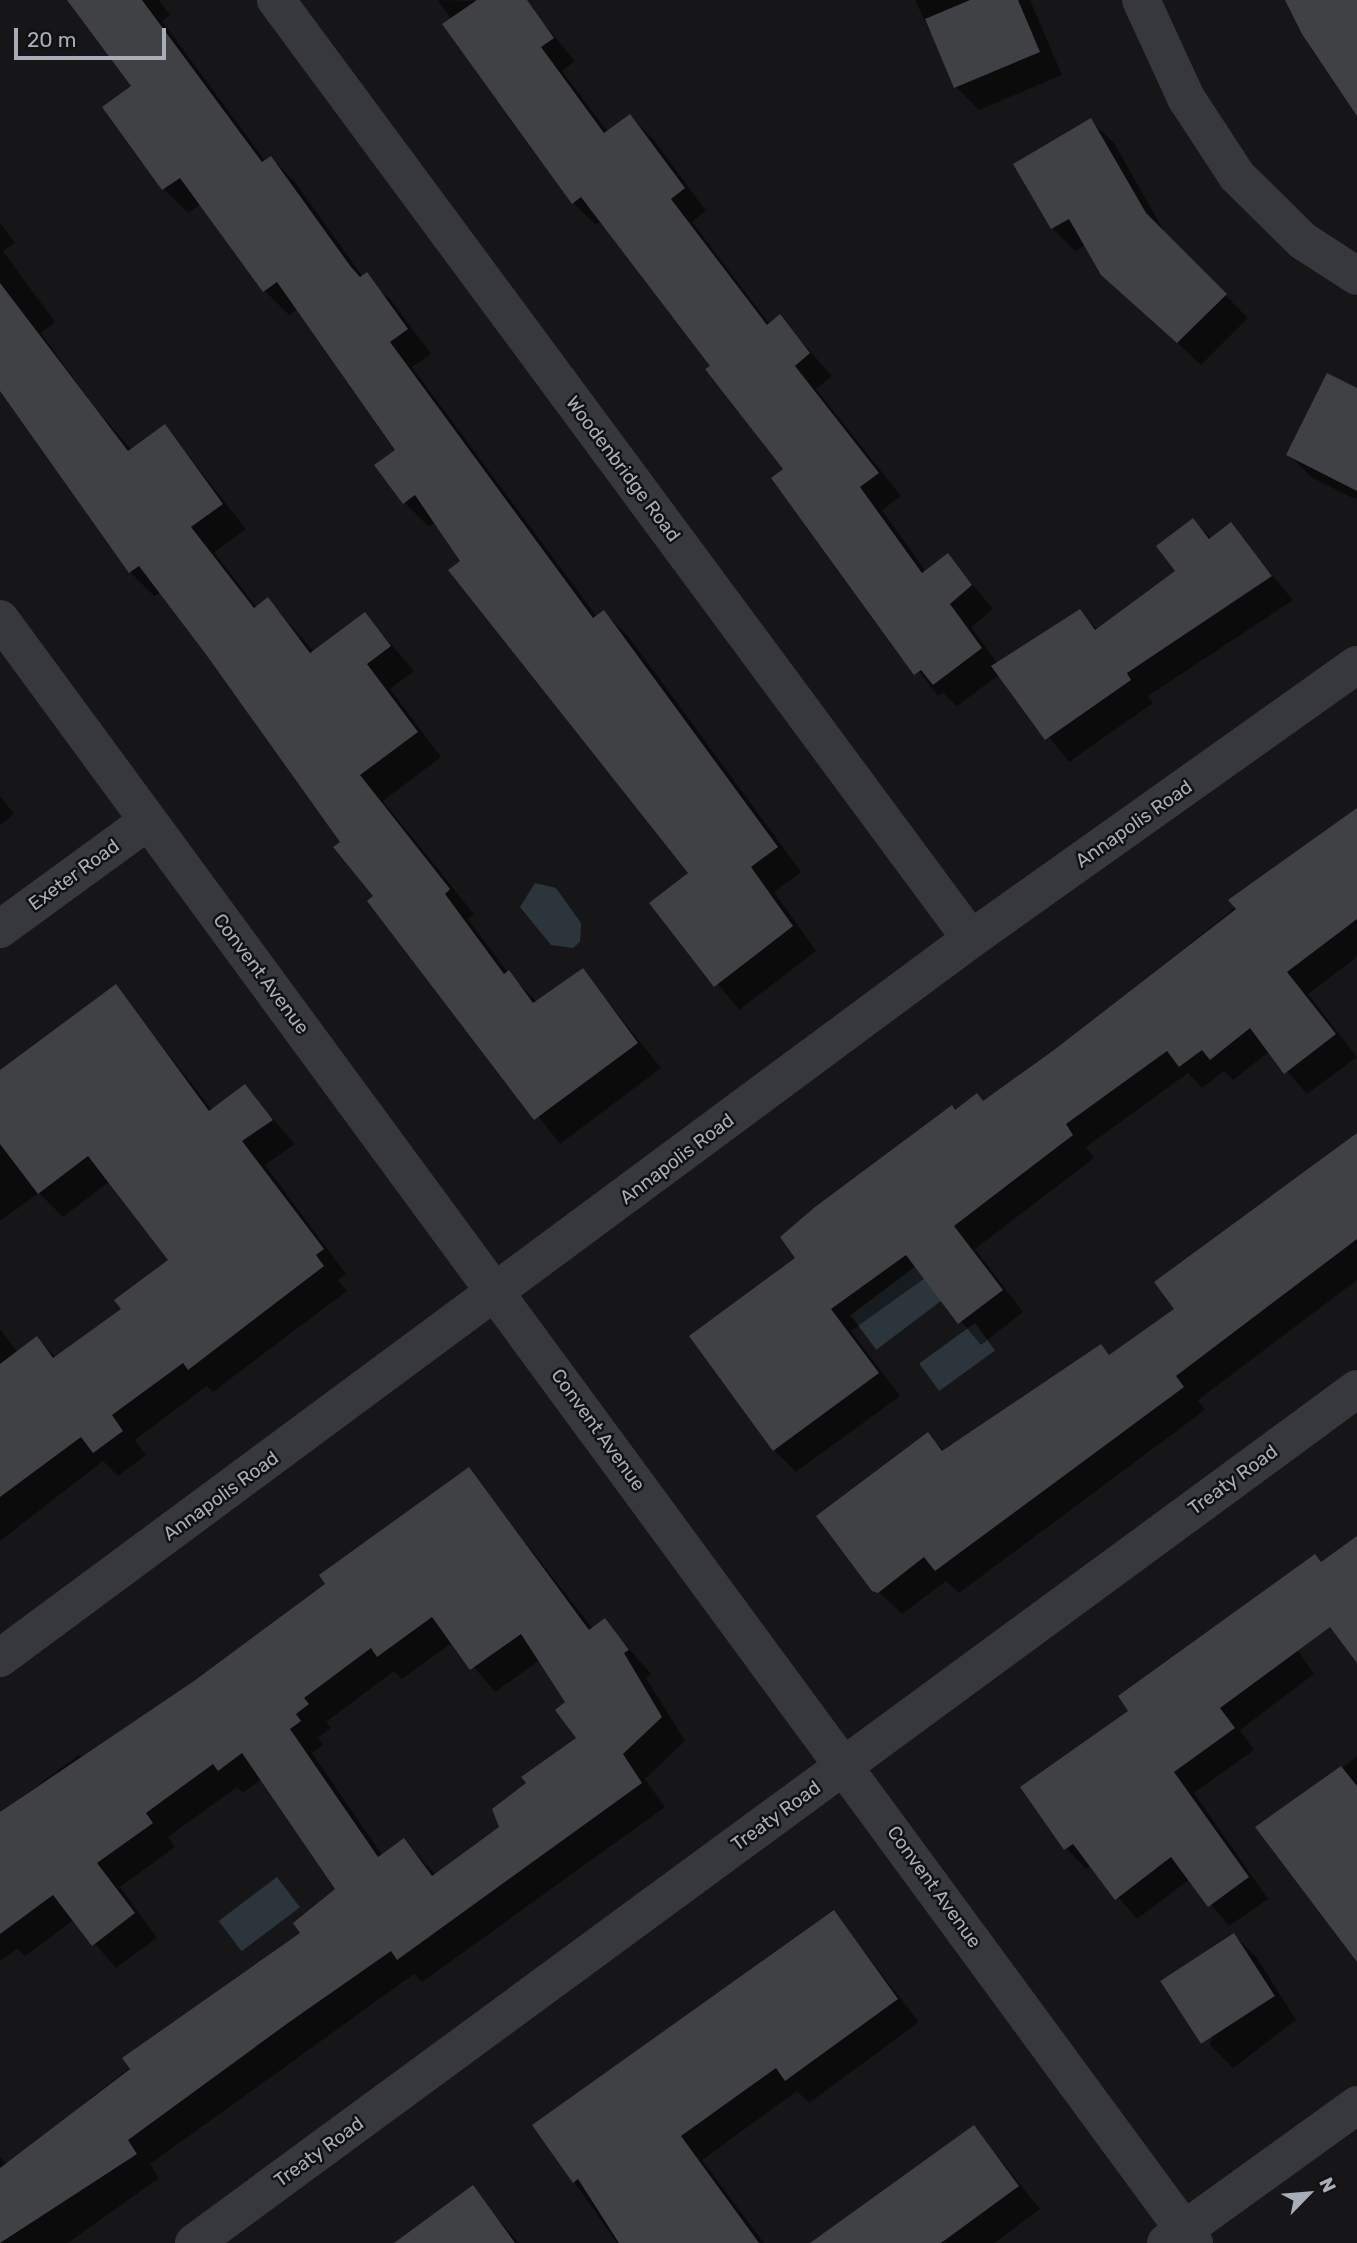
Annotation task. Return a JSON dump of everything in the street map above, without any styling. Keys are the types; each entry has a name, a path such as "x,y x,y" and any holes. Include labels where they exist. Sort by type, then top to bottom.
{"street":[{"name":"Woodenbridge Road","path":"275,0 971,939"},
{"path":"1141,0 1186,98 1237,176 1303,241 1357,276"},
{"name":"Convent Avenue","path":"0,620 844,1766 1182,2239"},
{"name":"Annapolis Road","path":"0,1658 497,1293 971,939 1357,665"},
{"name":"Exeter Road","path":"0,929 148,821"},
{"name":"Treaty Road","path":"194,2243 1357,1389"},
{"path":"1182,2239 1357,2105"}],"shaded area":[{"path":"535,883 556,888 581,923 580,942 573,948 551,945 520,907"},
{"path":"916,1266 942,1300 876,1350 851,1315"},
{"path":"975,1323 995,1351 939,1391 919,1364"},
{"path":"277,1877 300,1907 242,1951 219,1921"}],"building":[{"path":"67,0 142,0 262,162 271,156 351,267 360,277 367,272 408,329 390,342 593,618 604,610 778,847 751,867 793,926 714,987 649,903 688,873 448,570 460,561 415,495 403,504 374,465 395,450 277,282 263,292 180,178 162,190 102,107 131,86"},
{"path":"477,0 527,0 554,38 541,47 604,133 630,114 685,188 671,199 767,325 780,314 810,353 795,366 879,473 860,487 922,573 948,553 972,585 950,604 982,648 933,685 921,670 914,675 771,478 783,469 705,369 710,366 581,197 572,204 442,24"},
{"path":"970,0 1018,0 1040,52 954,88 925,19"},
{"path":"1285,0 1357,0 1357,116 1302,34"},
{"path":"1091,118 1146,213 1227,294 1177,343 1101,275 1069,219 1051,229 1013,164"},
{"path":"0,283 128,451 165,424 223,504 191,527 254,608 268,597 310,653 365,612 391,646 367,664 418,732 360,775 450,889 445,894 504,974 509,970 533,1003 583,968 638,1043 534,1120 367,901 373,896 333,847 340,842 205,653 139,566 129,573 0,391"},
{"path":"1327,373 1357,388 1357,491 1286,455"},
{"path":"1193,518 1209,539 1231,522 1272,576 1127,673 1131,680 1045,740 991,666 1080,609 1095,630 1175,571 1156,546"},
{"path":"1357,808 1357,919 1287,972 1336,1034 1284,1074 1250,1028 1210,1060 1202,1050 1179,1067 1167,1051 1066,1124 1073,1135 954,1226 1003,1290 958,1324 906,1255 831,1309 879,1373 773,1451 689,1336 795,1258 780,1237 815,1207 952,1105 955,1110 977,1093 983,1101 1054,1050 1236,909 1228,900"},
{"path":"116,984 209,1111 245,1084 273,1120 242,1141 324,1249 316,1255 324,1266 188,1370 183,1363 112,1415 123,1431 93,1453 81,1437 0,1497 0,1364 37,1336 53,1358 121,1309 114,1300 168,1260 88,1156 38,1194 0,1144 0,1070"},
{"path":"1357,1133 1357,1239 1176,1376 1184,1387 935,1571 924,1557 878,1593 872,1591 816,1516 928,1432 942,1451 1101,1344 1109,1355 1174,1309 1154,1282"},
{"path":"469,1467 589,1630 605,1618 629,1650 624,1653 662,1717 623,1754 642,1783 397,1960 391,1951 288,2023 128,2140 137,2154 0,2243 0,2168 130,2069 122,2058 300,1933 293,1923 335,1889 242,1753 218,1771 213,1764 146,1813 153,1823 97,1863 135,1913 92,1946 53,1895 0,1934 0,1812 194,1681 325,1584 319,1575","holes":["432,1617 470,1670 521,1634 565,1702 555,1710 576,1738 521,1777 526,1783 492,1809 499,1827 432,1876 404,1838 378,1857 290,1729 301,1721 296,1714 309,1704 304,1698 371,1648 377,1657"]},
{"path":"1357,1536 1357,1663 1330,1627 1220,1708 1235,1728 1174,1772 1249,1877 1208,1907 1171,1857 1115,1900 1073,1844 1064,1850 1020,1787 1128,1711 1118,1696 1315,1554 1321,1562"},
{"path":"1341,1766 1357,1786 1357,1962 1255,1827"},
{"path":"834,1910 898,1999 785,2081 776,2068 681,2136 759,2243 619,2243 578,2179 573,2183 532,2125"},
{"path":"1234,1933 1275,1996 1201,2044 1160,1981"},
{"path":"974,2125 1019,2186 941,2243 810,2243"},
{"path":"473,2185 515,2243 394,2243"}]}
